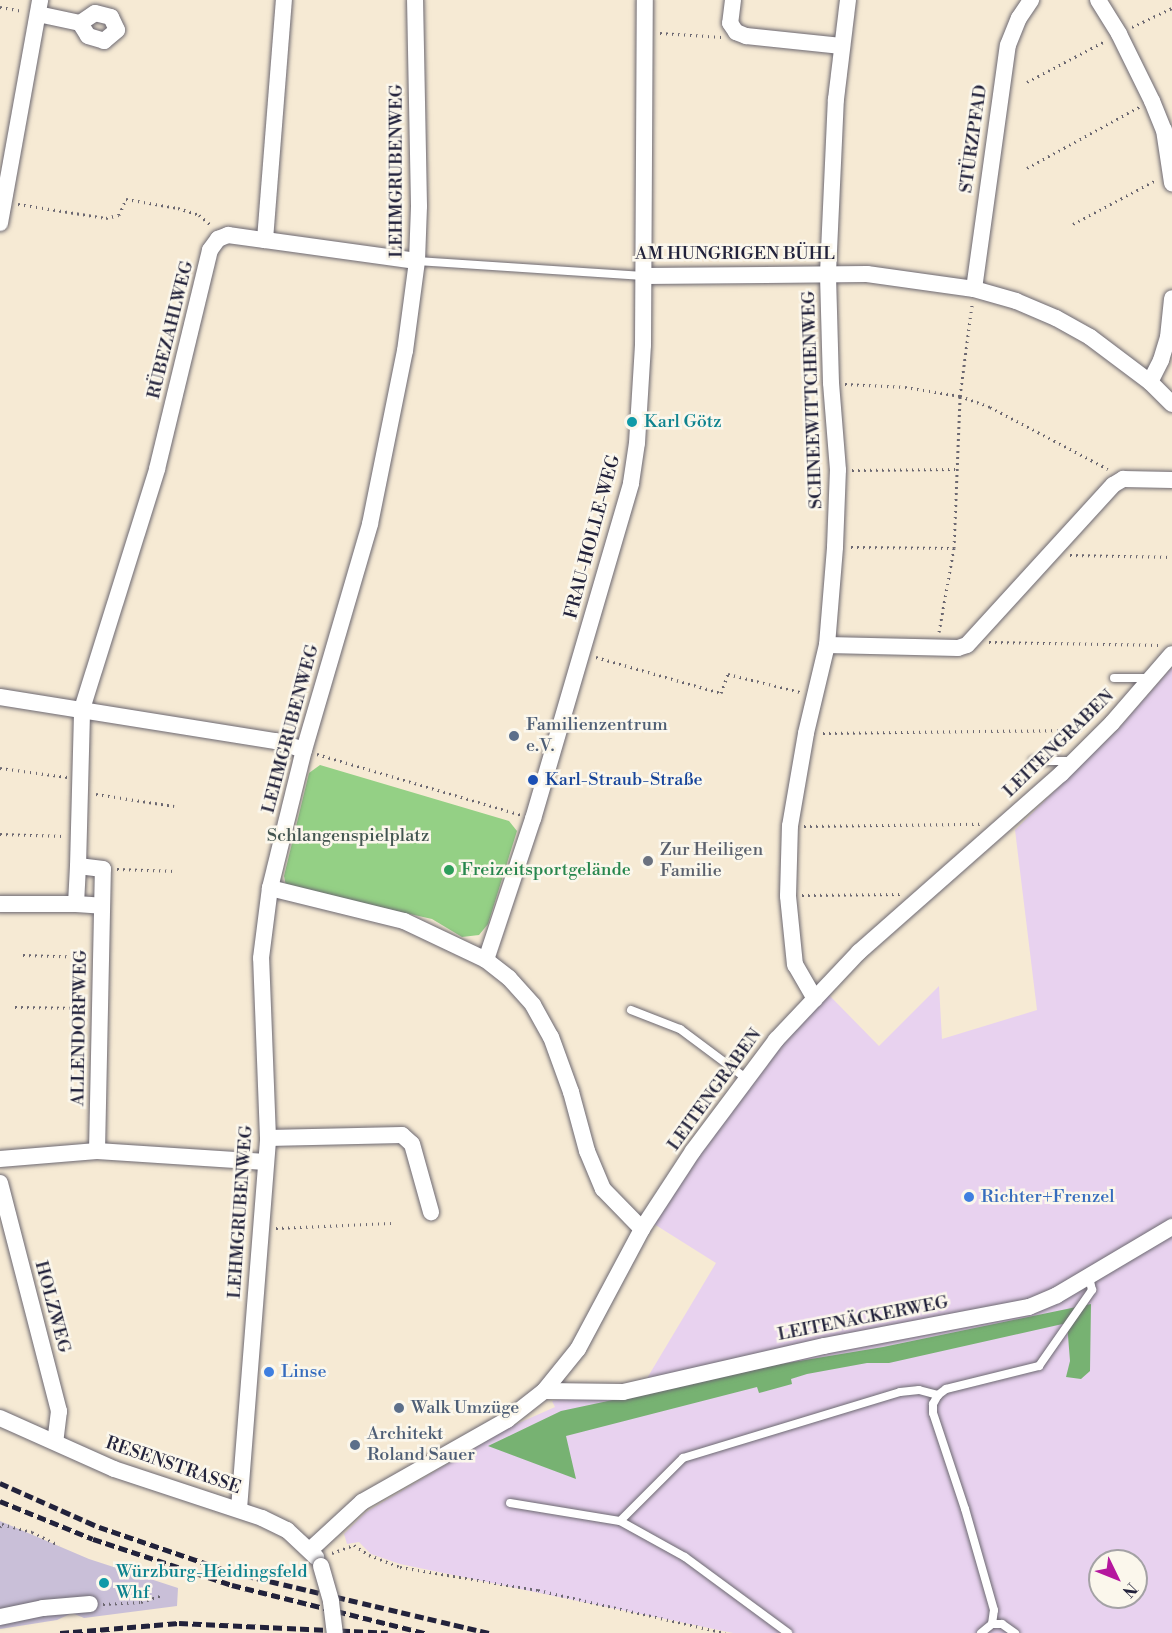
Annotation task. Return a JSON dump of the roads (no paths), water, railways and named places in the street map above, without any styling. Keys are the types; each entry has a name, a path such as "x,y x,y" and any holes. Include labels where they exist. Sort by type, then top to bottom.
{"street":[{"path":"265,240 284,0"},
{"name":"LEHMGRUBENWEG","path":"239,1509 259,1229 268,1138 261,958 270,888 304,750 370,524 405,351 417,261 419,206 415,0"},
{"name":"FRAU-HOLLE-WEG","path":"486,960 533,819 631,483 637,443 644,276 643,32 645,0"},
{"path":"734,0 730,23 736,32 746,36 841,46"},
{"name":"SCHNEEWITTCHENWEG","path":"815,999 795,965 788,896 790,826 806,733 827,645 835,547 838,470 831,383 828,273 830,174 841,46 848,0"},
{"name":"STÜRZPFAD","path":"974,289 1008,45 1019,18 1031,0"},
{"path":"1098,0 1119,34 1152,100 1164,130 1171,178"},
{"path":"0,223 39,7 80,23"},
{"name":"RÜBEZAHLWEG","path":"82,708 157,469 210,250 218,238 228,235 265,240"},
{"name":"AM HUNGRIGEN BÜHL","path":"265,240 417,261"},
{"name":"AM HUNGRIGEN BÜHL","path":"644,276 828,273 904,277 974,289 1016,301 1056,318 1116,355 1150,382 1172,404"},
{"path":"1150,382 1161,360 1168,337 1172,298"},
{"path":"827,645 936,645 958,648 972,641 1113,485 1123,479 1172,480"},
{"name":"LEITENGRABEN","path":"315,1558 362,1502 507,1420 544,1391 578,1349 642,1229 693,1151 776,1040 859,952 1074,761 1151,678 1168,650"},
{"path":"0,697 82,708 276,741 304,750"},
{"path":"76,904 80,837 82,708"},
{"name":"ALLENDORFWEG","path":"78,866 103,868 97,1151"},
{"path":"270,888 404,921 486,960 509,978 533,1005 551,1037 571,1092 587,1151 603,1189 642,1229"},
{"path":"0,904 102,906"},
{"path":"268,1138 402,1135 412,1144 431,1212"},
{"path":"0,1159 97,1151 266,1162"},
{"name":"HOLZWEG","path":"0,1185 59,1411 55,1442"},
{"name":"LEITENÄCKERWEG","path":"544,1391 623,1392 824,1346 1029,1307 1057,1295 1172,1227"},
{"name":"RESENSTRASSE","path":"0,1418 114,1469 239,1509 287,1530 315,1558"},
{"path":"315,1558 331,1602 335,1633"},
{"path":"0,1617 43,1608 90,1605"}],"lane":[{"name":"AM HUNGRIGEN BÜHL","path":"417,261 644,276"},
{"path":"1114,678 1151,678"},
{"path":"1033,761 1074,761"},
{"path":"631,1010 681,1029 747,1078"},
{"path":"992,1624 994,1610 933,1413 938,1395 946,1389 1039,1366 1092,1290 1089,1276"},
{"path":"620,1521 683,1458 900,1392 919,1390 938,1395"},
{"path":"510,1503 620,1521 685,1557 788,1633"},
{"path":"981,1633 992,1624 1002,1624 1016,1633"}],"railway":[{"path":"0,1483 99,1527 231,1572 489,1633"},
{"path":"0,1501 93,1539 232,1585 425,1633"},
{"path":"60,1633 179,1623 388,1633"}],"place":[{"name":"Karl Götz","path":"632,422"},
{"name":"Familienzentrum e.V.","path":"514,736"},
{"name":"Karl-Straub-Straße","path":"533,780"},
{"name":"Zur Heiligen Familie","path":"648,861"},
{"name":"Freizeitsportgelände","path":"449,870"},
{"name":"Richter+Frenzel","path":"969,1197"},
{"name":"Linse","path":"269,1372"},
{"name":"Walk Umzüge","path":"399,1408"},
{"name":"Architekt Roland Sauer","path":"355,1445"},
{"name":"Würzburg-Heidingsfeld Whf","path":"104,1583"}],"park label":[{"name":"Schlangenspielplatz","path":"348,836"}]}
